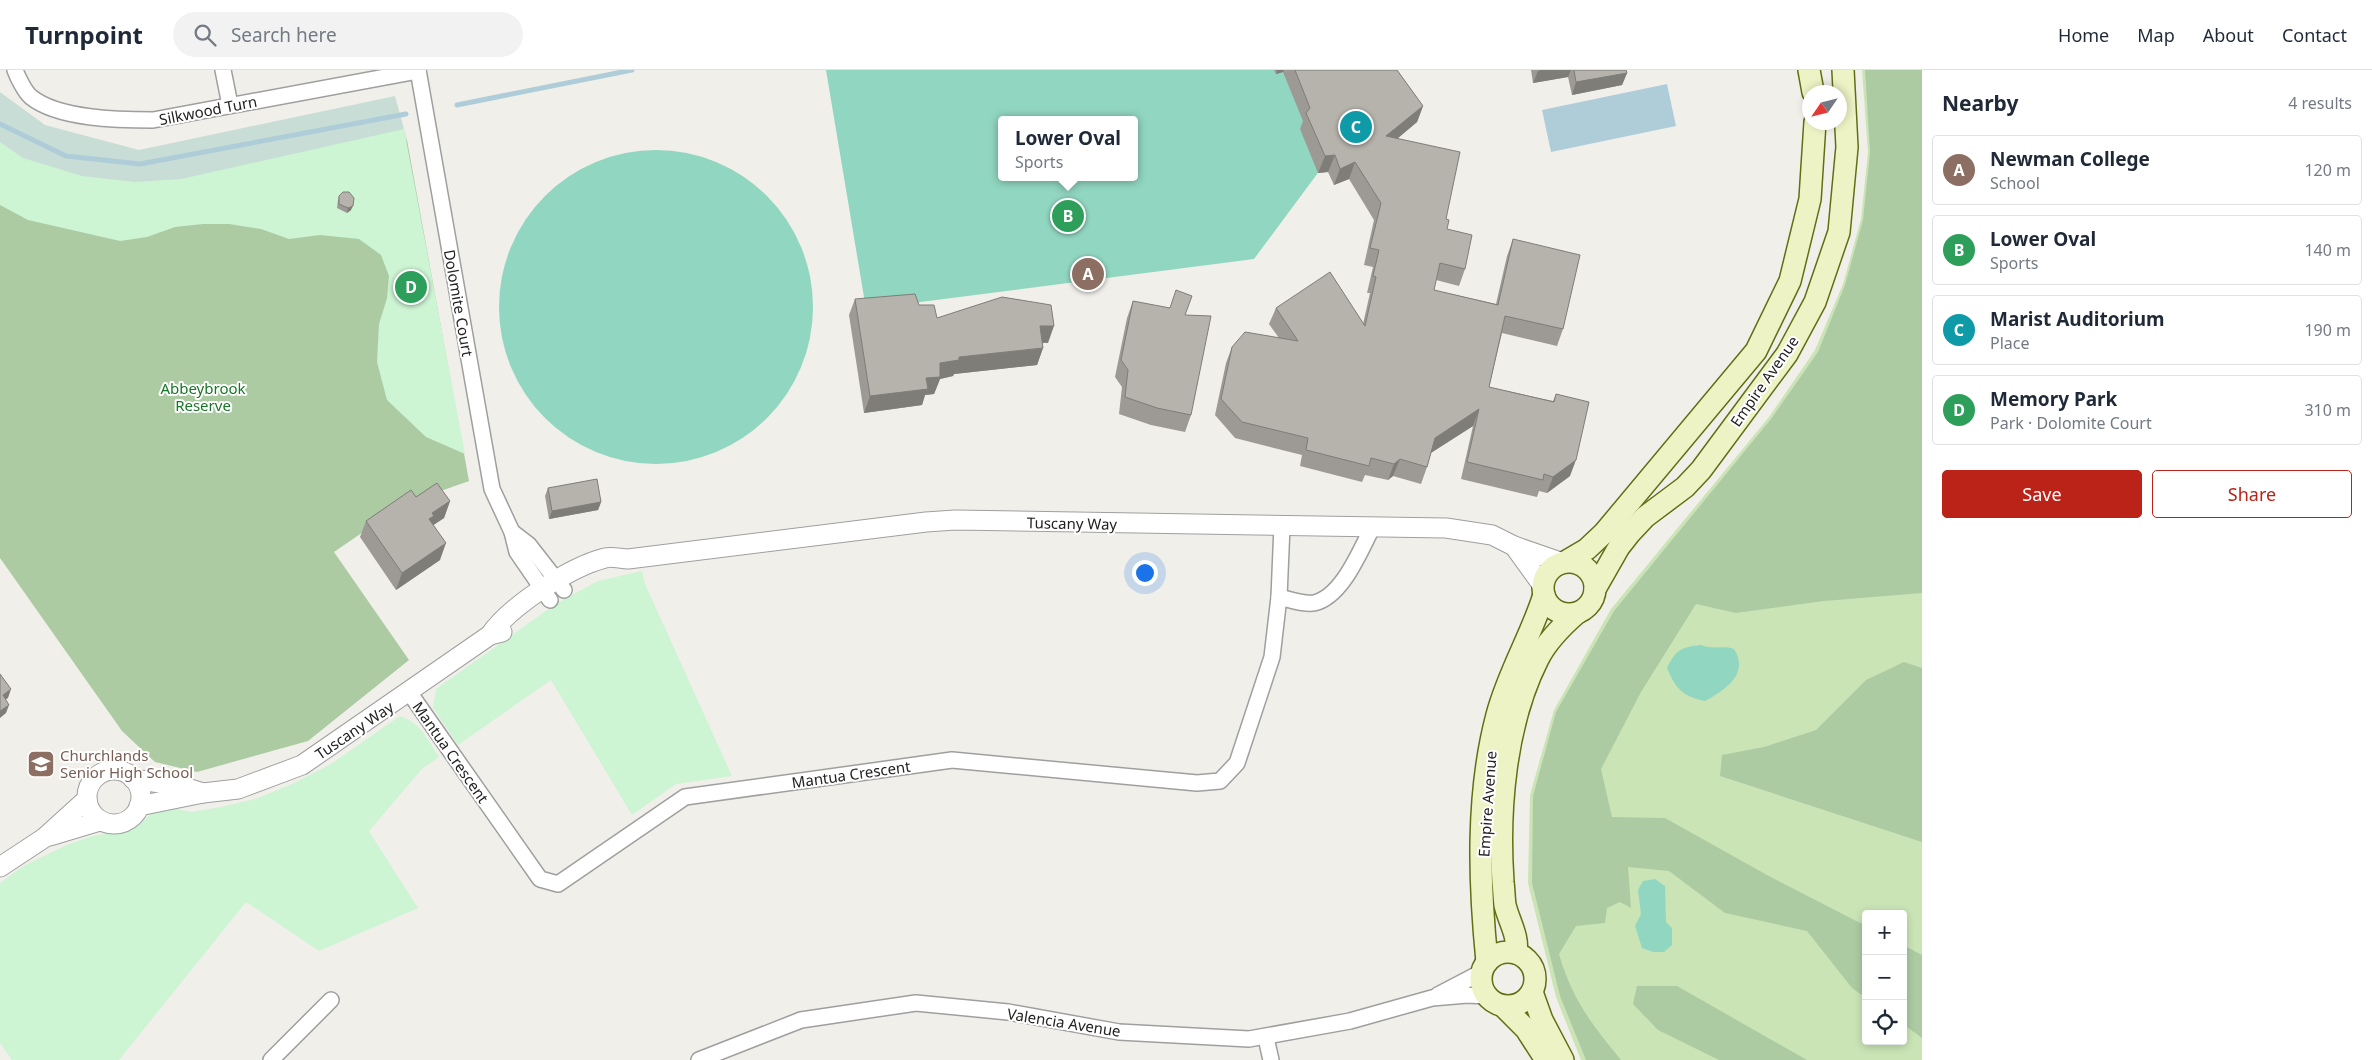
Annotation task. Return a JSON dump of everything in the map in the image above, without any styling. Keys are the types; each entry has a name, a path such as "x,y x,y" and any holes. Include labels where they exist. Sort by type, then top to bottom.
{"main road":[{"path":"1809,70 1812,85"},
{"name":"Empire Avenue","path":"1595,589 1619,547 1630,533 1645,517 1685,487 1701,470 1787,354 1815,302 1838,232 1847,148 1843,70"},
{"name":"Empire Avenue","path":"1564,563 1587,549 1604,533 1756,351 1792,272 1810,199 1814,130"},
{"path":"1564,563 1577,564 1586,569 1593,578 1595,589 1590,604 1577,613 1569,614 1553,609 1544,590 1546,575 1553,568 1564,563"},
{"name":"Empire Avenue","path":"1484,967 1482,859 1483,810 1488,756 1497,715 1510,676 1525,647 1544,590"},
{"name":"Empire Avenue","path":"1516,953 1517,943 1505,905 1502,863 1502,812 1508,756 1522,702 1538,658 1558,631 1577,613"},
{"path":"1495,1001 1520,1003 1532,992 1536,976 1529,961 1516,953 1500,953 1484,967 1483,989 1495,1001 1526,1029 1546,1060"},
{"path":"1532,992 1542,1020 1564,1060"}],"street":[{"name":"Silkwood Turn","path":"15,70 30,96 54,109 120,120 153,120 418,70"},
{"path":"223,70 230,105"},
{"name":"Dolomite Court","path":"418,70 492,489 512,532 517,552 553,590"},
{"name":"Tuscany Way","path":"140,806 202,793 238,789 302,765 490,636 500,621 553,590 580,566 607,557 628,559 892,526 955,520 1455,530 1492,535 1514,546 1564,563"},
{"name":"Mantua Crescent","path":"409,692 540,879 558,884 685,797 952,760 1197,783 1220,781 1237,763 1272,657 1279,597 1282,526"},
{"path":"1279,597 1312,604 1332,594 1350,569 1372,528"},
{"name":"Tuscany Way","path":"1514,546 1544,590"},
{"path":"44,838 100,821 118,824 127,821 140,806 140,791 133,778 125,773 109,770 92,782 87,799 89,808 100,821"},
{"name":"Tuscany Way","path":"133,778 181,786 202,793"},
{"path":"0,867 44,838 87,799"},
{"name":"Valencia Avenue","path":"1432,998 1484,967"},
{"name":"Valencia Avenue","path":"699,1060 801,1020 916,1003 1008,1012 1119,1032 1215,1039 1266,1038 1350,1022 1432,998 1467,995 1495,1001"},
{"path":"271,1060 279,1049 331,1000"},
{"path":"1266,1038 1271,1060"}],"green space":[{"path":"826,70 1288,70 1326,162 1254,259 866,309"},
{"path":"1862,70 1922,70 1922,1060 1581,1060 1556,997 1528,883 1530,795 1554,710 1611,609 1769,417 1815,350 1843,284 1861,219 1868,152"},
{"path":"1865,70 1922,70 1922,593 1824,601 1736,613 1696,604 1641,692 1601,769 1612,817 1665,818 1767,875 1862,924 1862,995 1852,988 1807,931 1725,913 1669,871 1628,867 1631,908 1620,902 1607,908 1605,923 1576,926 1559,954 1570,985 1584,1011 1621,1060 1586,1060 1560,996 1532,883 1533,796 1556,712 1614,611 1771,419 1818,352 1845,285 1863,220 1870,152"},
{"path":"0,92 45,125 139,150 395,96 407,140 128,205 0,168"},
{"path":"404,129 465,454 426,437 387,400 377,362 379,324 387,298 389,276 381,255 359,239 320,235 289,239 261,229 229,224 203,224 175,227 147,237 120,241 28,220 0,205 0,142 23,158 82,176 135,182 181,179"},
{"name":"Abbeybrook Reserve","path":"407,140 469,481 404,504 334,552 409,660 308,741 197,772 155,762 122,731 0,558 0,168 129,205"},
{"path":"656,150 687,153 730,168 756,185 778,207 795,233 806,261 810,276 813,307 810,338 795,381 778,407 756,429 730,446 702,457 687,461 656,464 625,461 582,446 556,429 534,407 517,381 506,353 502,338 499,307 502,276 517,233 534,207 556,185 582,168 610,157 625,153"},
{"path":"642,571 645,584 732,776 676,784 632,815 551,680 458,745 433,708 436,689 557,603 598,581"},
{"path":"1701,645 1734,649 1739,666 1733,680 1720,692 1705,701 1685,694 1677,686 1667,668 1673,657 1680,650"},
{"path":"1904,662 1922,668 1922,842 1720,776 1722,755 1764,747 1816,730 1866,680"},
{"path":"400,716 419,728 439,757 422,769 369,831 418,908 319,951 246,902 119,1060 12,1060 0,1043 0,883 25,865 69,844 93,836 132,829 154,812 171,808 192,812 221,807 255,799 290,785 331,764"},
{"path":"1655,879 1665,886 1666,922 1672,928 1672,945 1664,952 1653,952 1642,948 1635,926 1641,914 1638,890 1643,881"},
{"path":"1907,947 1922,955 1922,1038 1907,1027"},
{"path":"1637,986 1677,986 1807,1060 1719,1060 1658,1030 1633,1004"}],"water":[{"path":"1667,84 1676,126 1551,152 1542,110"}],"building":[{"path":"1295,70 1397,70 1423,106 1386,136 1460,152 1446,219 1449,220 1447,229 1472,235 1465,269 1440,263 1434,290 1498,305 1513,239 1580,255 1563,329 1505,316 1489,387 1554,402 1556,394 1589,402 1576,460 1553,477 1544,474 1543,480 1467,462 1479,409 1435,438 1427,467 1400,459 1394,464 1371,458 1369,466 1306,450 1308,438 1242,422 1221,399 1232,347 1245,332 1298,341 1276,308 1330,272 1365,326 1376,277 1373,276 1379,250 1370,248 1381,203 1355,162 1340,169 1335,155 1325,156 1306,113 1310,108"},
{"path":"1574,70 1626,70 1627,73 1576,82"},
{"path":"343,192 349,192 354,198 353,206 348,208 339,204 339,196"},
{"path":"1176,290 1192,296 1185,315 1211,316 1191,415 1157,408 1125,397 1128,370 1121,360 1133,301 1170,308"},
{"path":"915,294 919,305 934,305 937,318 1002,297 1051,305 1054,326 1040,326 1043,348 959,357 959,360 940,363 940,377 926,378 928,389 870,396 855,299"},
{"path":"597,479 601,502 552,511 548,488"},
{"path":"437,483 450,501 432,513 434,516 429,519 446,543 402,573 366,521 411,490 416,497"},
{"path":"0,674 11,689 3,695 9,705 0,711"}],"waterway":[{"path":"457,105 632,70"},
{"path":"0,124 66,156 140,164 406,114"}],"place":[{"name":"Marist Auditorium","path":"1356,127"},
{"name":"Lower Oval","path":"1068,216"},
{"name":"Newman College","path":"1088,274"},
{"name":"Memory Park","path":"411,287"},
{"name":"Churchlands Senior High School","path":"41,764"}]}
